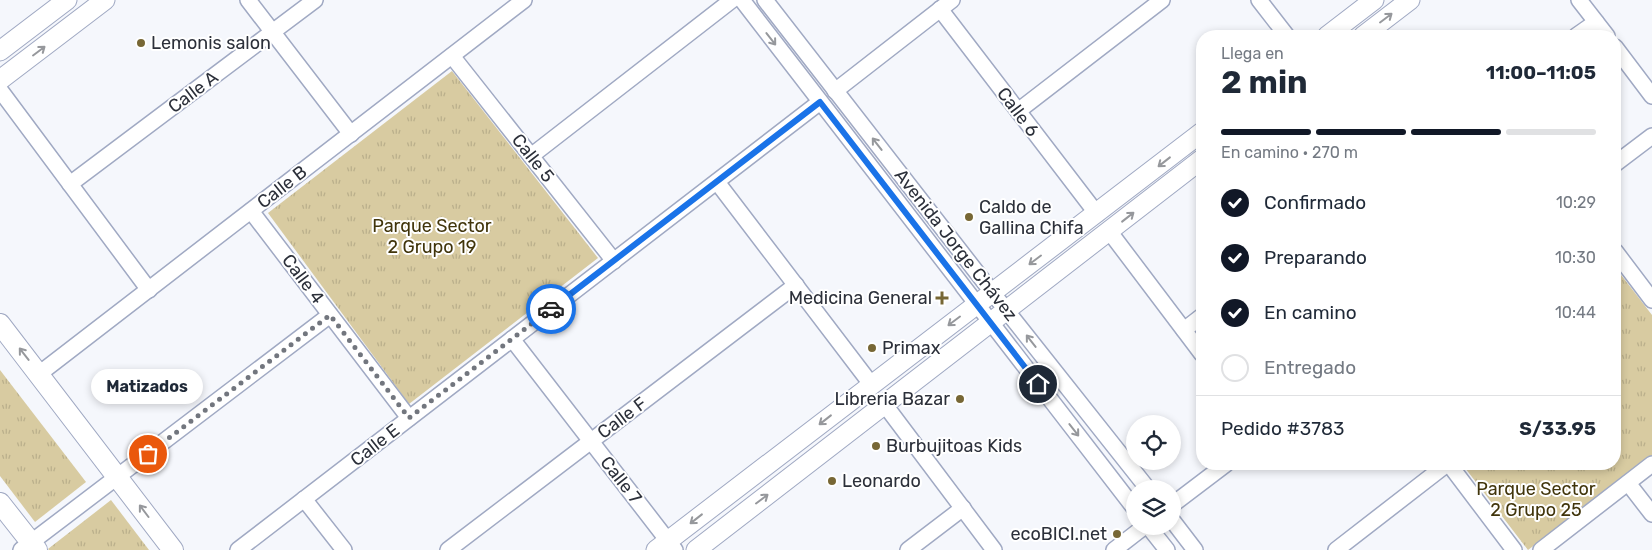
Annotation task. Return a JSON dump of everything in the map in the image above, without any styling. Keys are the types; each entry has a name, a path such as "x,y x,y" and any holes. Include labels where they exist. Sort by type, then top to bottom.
{"main road":[{"path":"0,324 173,550"},
{"path":"0,503 30,548"}],"street":[{"path":"0,52 67,0"},
{"path":"0,80 105,0"},
{"path":"248,0 351,134"},
{"name":"Calle A","path":"70,184 315,0"},
{"name":"Calle B","path":"40,374 524,0"},
{"path":"531,156 732,0"},
{"name":"Avenida Jorge Chávez","path":"742,0 1126,497"},
{"name":"Avenida Jorge Chávez","path":"765,0 1141,480"},
{"path":"1018,111 1162,0"},
{"path":"1259,0 1282,30"},
{"path":"1335,30 1374,0"},
{"path":"1371,30 1410,0"},
{"path":"1579,0 1602,30"},
{"path":"835,91 946,5"},
{"name":"Calle 6","path":"946,5 1018,111 1097,214"},
{"path":"1585,30 1596,22"},
{"path":"1621,55 1652,96"},
{"name":"Calle 5","path":"452,56 614,261"},
{"path":"0,90 149,290"},
{"name":"Calle E","path":"238,550 820,102"},
{"path":"1621,159 1652,136"},
{"path":"666,547 871,384 1097,214 1196,137"},
{"path":"696,550 1196,165"},
{"path":"716,182 871,384"},
{"name":"Calle 4","path":"251,211 409,418"},
{"path":"1109,231 1196,346"},
{"path":"1621,259 1652,300"},
{"name":"Calle F","path":"448,550 796,285"},
{"path":"30,548 118,477 330,315"},
{"path":"1184,330 1196,321"},
{"name":"Calle 7","path":"512,339 591,441 666,547"},
{"path":"885,405 994,550"},
{"path":"1541,550 1652,464"},
{"path":"1181,498 1218,470"},
{"path":"1336,550 1440,470"},
{"path":"1453,470 1514,550"},
{"path":"1628,483 1652,514"},
{"path":"304,499 344,550"},
{"path":"908,550 963,508"},
{"path":"1181,532 1195,550"},
{"path":"1114,550 1134,535"},
{"path":"1154,535 1166,550"}],"green space":[{"name":"Parque Sector 2 Grupo 19","path":"452,71 598,258 409,404 268,213"},
{"name":"Parque Sector 2 Grupo 25","path":"1621,275 1652,315 1652,455 1528,550 1467,470 1621,470"},
{"path":"0,370 86,482 35,522 0,476"},
{"path":"111,500 149,550 48,549"}],"way so far":[{"path":"148,454 330,315 409,418 551,309"}],"place":[{"name":"Lemonis salon","path":"141,43"},
{"name":"Caldo de Gallina Chifa","path":"969,217"},
{"name":"Medicina General","path":"942,298"},
{"name":"Primax","path":"872,348"},
{"name":"Libreria Bazar","path":"960,399"},
{"name":"Burbujitoas Kids","path":"876,446"},
{"name":"Matizados","path":"148,454"},
{"name":"Leonardo","path":"832,481"},
{"name":"ecoBICI.net","path":"1117,534"}],"route":[{"path":"551,309 820,102 1038,384"}]}
